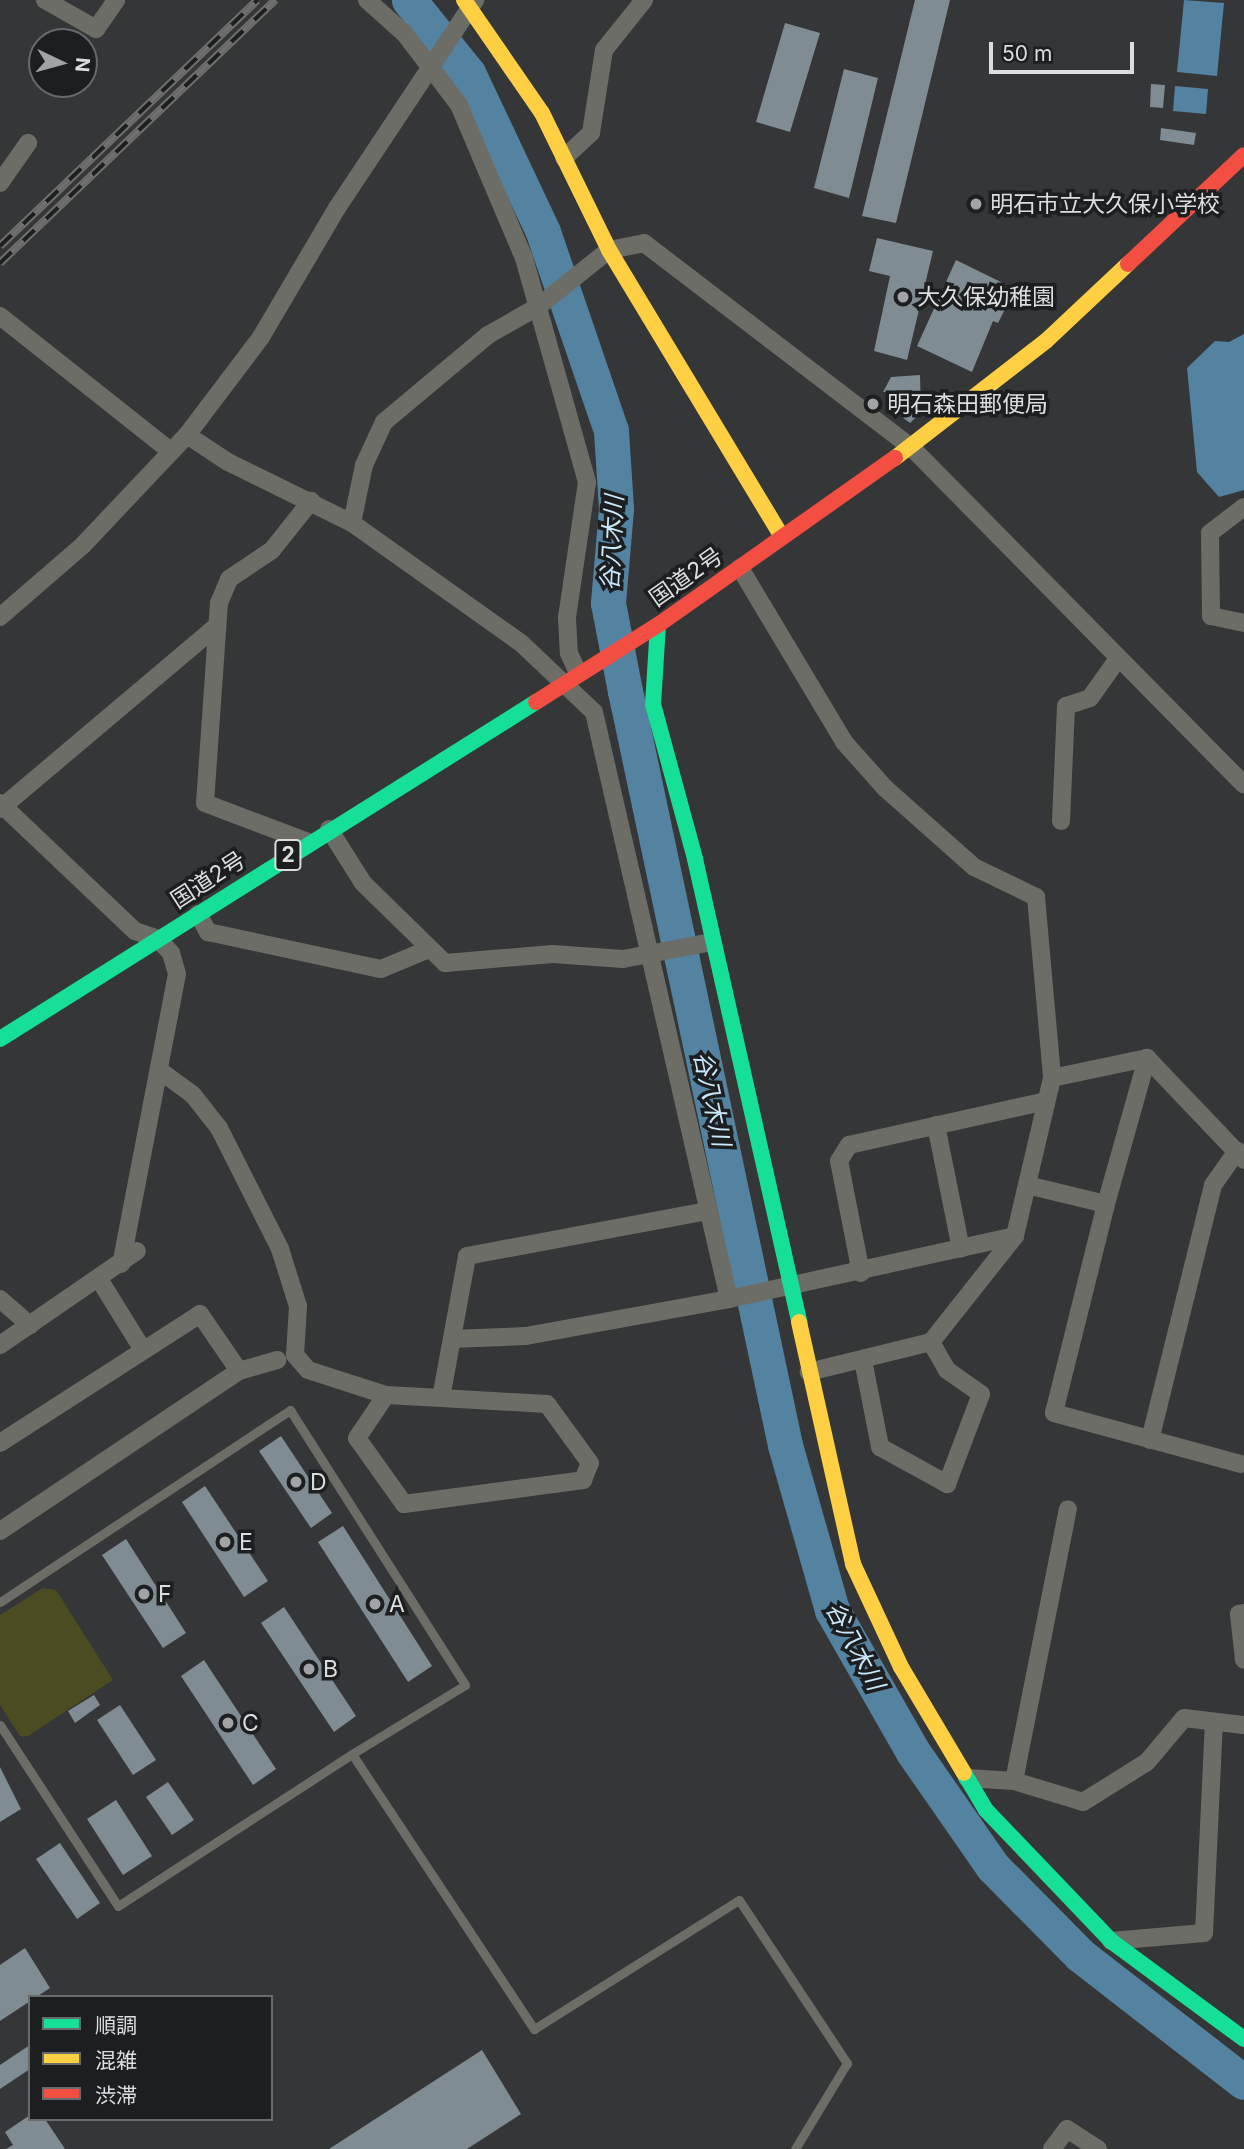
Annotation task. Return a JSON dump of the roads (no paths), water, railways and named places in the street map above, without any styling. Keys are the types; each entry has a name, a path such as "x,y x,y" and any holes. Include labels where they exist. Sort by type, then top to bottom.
{"main road":[{"path":"470,2 542,113 609,250 780,534"},
{"name":"国道2号","path":"0,1039 329,829 658,625 740,568 780,534 911,447 1047,340 1244,155"},
{"path":"658,625 653,704 712,942 787,1287 853,1564 901,1667 986,1810 1111,1941 1244,2039"}],"street":[{"path":"45,0 96,29 116,0"},
{"path":"367,0 432,64 459,105 539,306 587,482 567,618 569,653 578,673"},
{"path":"564,158 591,133 604,50 644,0"},
{"path":"0,617 83,545 168,449 187,435 261,337 457,28 470,2"},
{"path":"0,183 28,143"},
{"path":"352,523 364,465 384,422 488,335 539,306 609,250 645,243 911,447 1117,660 1244,785"},
{"path":"0,316 168,449"},
{"path":"187,435 228,462 352,523 521,643 560,684 594,712 729,1299"},
{"path":"309,842 205,803 214,628 229,579 272,550 311,501"},
{"path":"1244,507 1210,533 1211,616 1244,623"},
{"path":"740,568 844,742 885,788 974,867 1037,897 1052,1078 1015,1236 931,1342 809,1372"},
{"path":"121,1264 177,974 171,953 158,939 135,931 1,806 214,628"},
{"path":"1060,821 1066,705 1090,698 1117,660"},
{"path":"329,829 363,883 445,962 553,954 650,956 712,942"},
{"path":"198,914 208,932 381,969 429,949"},
{"path":"1052,1078 1147,1058"},
{"path":"1147,1058 1240,1156 1213,1185 1150,1440"},
{"path":"1147,1058 1106,1204 1054,1413 1150,1440 1243,1459"},
{"path":"159,1070 193,1095 219,1128 280,1249 298,1306 295,1355 308,1370 386,1395 547,1404 590,1462 583,1480 404,1504 357,1438 386,1395"},
{"path":"861,1273 839,1161 849,1145 1046,1101"},
{"path":"936,1125 961,1249"},
{"path":"1027,1185 1106,1204"},
{"path":"441,1398 467,1256 708,1211"},
{"path":"452,1339 526,1336 729,1299 861,1273 1015,1236"},
{"path":"0,1345 137,1251"},
{"path":"99,1279 143,1350"},
{"path":"0,1299 30,1325"},
{"path":"0,1443 200,1314 239,1371"},
{"path":"863,1360 880,1447 947,1484 981,1394 947,1370 931,1342"},
{"path":"0,1531 239,1371 277,1360"},
{"path":"1014,1782 1068,1509"},
{"path":"1244,1613 1239,1614 1244,1660"},
{"path":"967,1778 1014,1782 1083,1802 1147,1762 1184,1718 1244,1724"},
{"path":"1111,1941 1204,1933 1214,1722"},
{"path":"1052,2149 1067,2129 1098,2149"}],"lane":[{"path":"0,1602 290,1410 465,1685 352,1754 118,1906 0,1725"},
{"path":"352,1754 534,2029 738,1900 847,2063 795,2149"}],"water":[{"path":"1184,0 1224,3 1217,76 1177,72"},
{"path":"1175,86 1208,89 1206,114 1173,111"},
{"path":"1244,334 1244,490 1219,497 1197,472 1187,368 1215,341 1229,342"}],"waterway":[{"name":"谷八木川","path":"409,0 468,73 543,232 611,431 616,509 608,603 785,1445 832,1610 913,1752 993,1867 1080,1955 1244,2082"}],"railway":[{"path":"0,246 257,0"},
{"path":"0,263 275,0"}],"place":[{"name":"明石市立大久保小学校","path":"976,204"},
{"name":"大久保幼稚園","path":"903,297"},
{"name":"明石森田郵便局","path":"873,404"},
{"name":"D","path":"296,1482"},
{"name":"E","path":"225,1542"},
{"name":"F","path":"144,1594"},
{"name":"A","path":"375,1604"},
{"name":"B","path":"309,1669"},
{"name":"C","path":"228,1723"}]}
